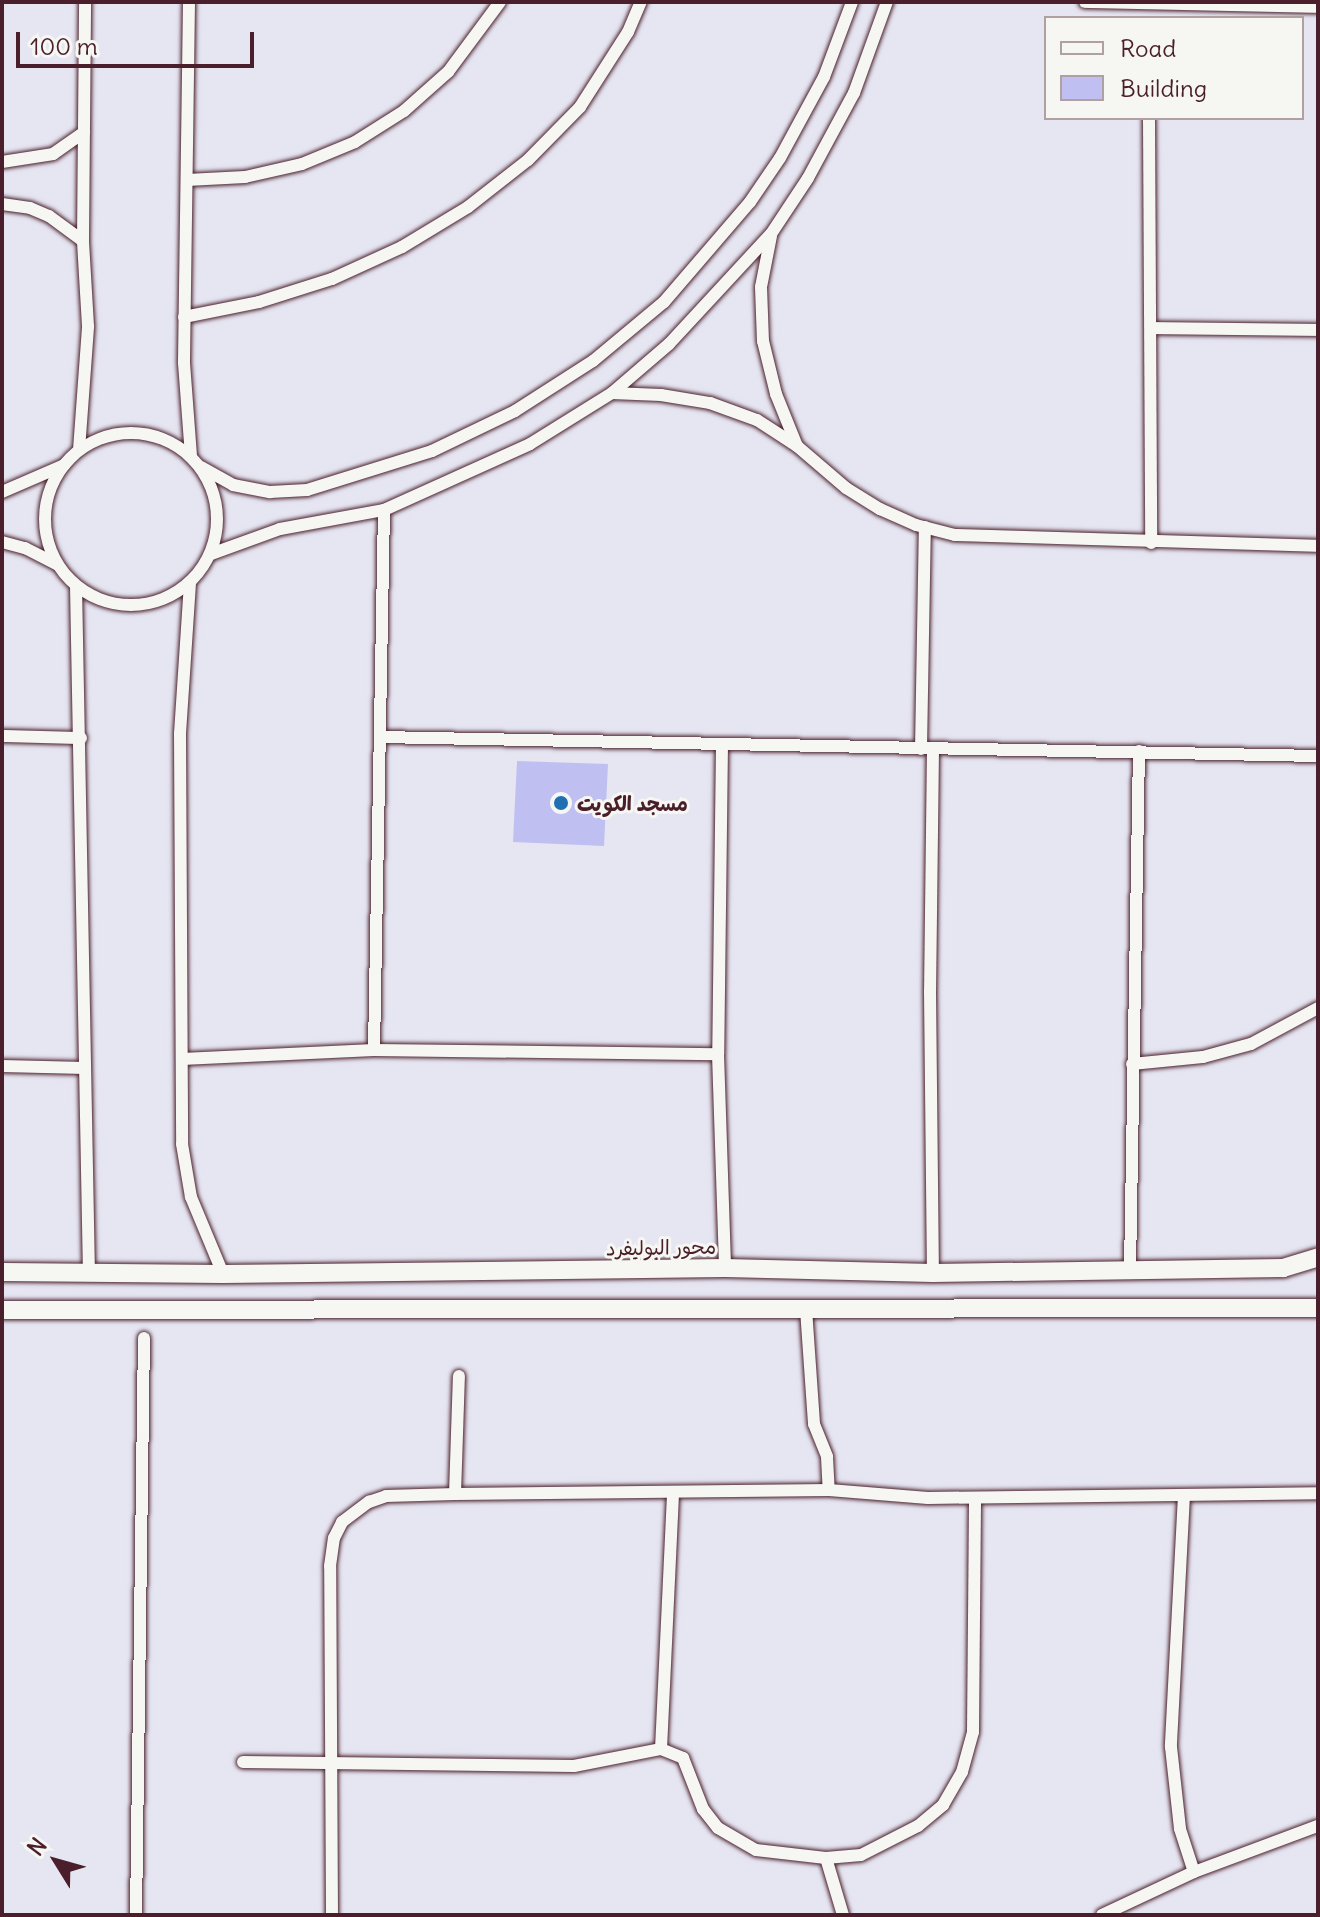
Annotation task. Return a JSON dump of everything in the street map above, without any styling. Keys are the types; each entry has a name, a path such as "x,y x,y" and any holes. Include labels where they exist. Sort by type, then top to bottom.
{"street":[{"path":"79,450 88,326 83,241 85,2"},
{"path":"189,2 184,317 185,408 191,456"},
{"path":"187,180 259,174 302,164 355,142 404,111 448,72 500,2"},
{"path":"184,317 259,302 332,279 402,247 468,207 528,160 580,107 628,32 641,2"},
{"path":"201,467 233,485 270,492 307,490 432,451 515,411 593,361 664,302 750,202 780,158 824,77 852,2"},
{"path":"211,554 280,529 384,510 530,444 612,393 669,344 771,234 808,178 854,93 887,2"},
{"path":"1085,2 1147,12 1318,7"},
{"path":"1149,120 1151,543"},
{"path":"2,162 53,154 84,132"},
{"path":"2,204 30,208 49,216 83,241"},
{"path":"771,234 761,287 763,341 776,394 797,446"},
{"path":"1152,328 1318,330"},
{"path":"612,393 661,395 710,403 757,420 797,446 846,488 880,509 925,527 994,539 1318,546"},
{"path":"137,433 172,442 201,467 212,487 218,509 217,532 211,554 190,583 157,601 121,605 97,599 76,586 57,564 48,545 46,503 64,465 79,450 101,438 137,433"},
{"path":"2,492 64,465"},
{"path":"374,1050 384,510"},
{"path":"925,527 933,1273"},
{"path":"2,542 25,548 57,564"},
{"path":"190,583 180,734 185,1170 200,1222 223,1274"},
{"path":"76,586 89,1274"},
{"path":"2,736 81,738"},
{"path":"380,737 1318,756"},
{"path":"722,744 718,1054 725,1268"},
{"path":"1130,1270 1139,751"},
{"path":"1132,1064 1203,1057 1251,1044 1318,1008"},
{"path":"182,1059 374,1050 718,1054"},
{"path":"2,1066 85,1068"},
{"name":"محور البوليفرد","path":"2,1272 223,1274 725,1268 933,1273 1283,1268 1318,1257"},
{"path":"2,1310 1318,1308"},
{"path":"806,1309 814,1424 827,1457 829,1490"},
{"path":"136,1915 144,1338"},
{"path":"455,1494 459,1376"},
{"path":"332,1915 330,1566 334,1538 342,1522 369,1502 386,1496 455,1494 829,1490 928,1498 1318,1493"},
{"path":"661,1749 673,1492"},
{"path":"1184,1495 1171,1747 1180,1829 1194,1872"},
{"path":"243,1762 574,1766 661,1749 683,1758 703,1809 718,1828 756,1850 826,1858 861,1855 918,1826 943,1805 962,1772 973,1732 975,1498"},
{"path":"1102,1915 1194,1872 1318,1826"},
{"path":"826,1858 843,1915"}],"building":[{"name":"مسجد الكويت","path":"517,761 608,764 604,846 513,842"}],"place":[{"name":"مسجد الكويت","path":"561,803"}]}
